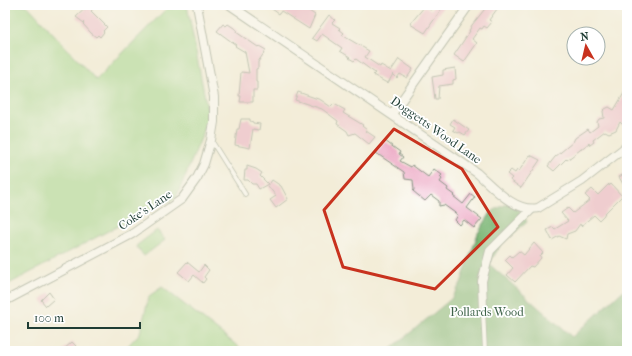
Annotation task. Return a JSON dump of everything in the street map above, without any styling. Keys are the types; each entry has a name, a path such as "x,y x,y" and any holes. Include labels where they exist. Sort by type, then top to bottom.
{"street":[{"name":"Coke's Lane","path":"5,301 132,234 182,199 197,178 204,164 211,140 214,122 214,98 197,5"},
{"name":"Doggetts Wood Lane","path":"230,5 477,173 512,203 532,209"},
{"path":"392,114 469,5"},
{"path":"483,310 482,281 490,251 532,209 538,208 582,181 627,146"}],"lane":[{"path":"211,140 245,194"},
{"path":"483,310 485,351"}],"highlighted area":[{"path":"394,129 462,169 498,227 435,289 343,267 324,210"}],"green space":[{"path":"5,5 27,5 96,80 170,5 187,5 209,119 176,198 110,230 5,286"},
{"name":"Pollards Wood","path":"509,203 522,212 527,222 502,243 489,264 572,337 627,287 627,351 388,351 451,299 461,283 478,233 492,211"},
{"path":"157,230 165,240 144,256 136,246"},
{"path":"162,287 244,351 123,351 140,333 149,296"}],"building":[{"path":"89,5 97,5 91,11 107,27 100,37 98,35 96,37 91,33 83,24 84,23 76,17"},
{"path":"271,5 300,5 315,15 309,29 281,11 279,14 272,9 274,7"},
{"path":"434,5 444,5 425,33 410,24 425,6 431,10"},
{"path":"488,5 500,5 489,20 492,22 487,28 484,26 482,29 480,28 472,39 477,43 464,62 454,55 470,31 472,25"},
{"path":"329,15 335,20 332,23 340,28 339,29 344,33 342,35 369,51 365,57 380,67 381,65 391,71 399,59 413,69 407,78 400,74 397,78 393,74 388,83 385,82 373,75 375,73 356,59 354,61 349,58 350,57 340,51 342,48 322,34 317,41 312,38"},
{"path":"223,24 226,26 228,24 237,30 236,32 258,47 259,46 266,50 258,62 258,68 256,69 257,90 253,90 253,102 240,102 241,72 249,73 245,52 217,31"},
{"path":"455,68 456,79 453,80 453,84 439,86 438,99 435,99 432,77 443,75 443,70"},
{"path":"627,88 627,120 623,125 620,122 616,130 609,133 605,131 593,140 594,142 590,145 589,143 567,160 566,159 554,171 548,166 555,157 573,142 575,138 588,129 590,132 598,126 597,122 599,119 604,118 603,111 609,107 614,110"},
{"path":"298,92 321,100 331,107 334,104 345,110 343,113 363,125 362,126 367,130 366,131 375,137 369,144 355,133 349,135 347,131 337,124 338,121 322,109 295,100"},
{"path":"241,119 250,119 253,123 260,124 259,130 253,129 250,148 235,145 237,129 239,129"},
{"path":"453,119 469,130 465,135 453,130 455,127 450,124"},
{"path":"385,141 400,152 399,154 403,157 400,161 411,167 412,165 428,177 434,169 442,175 440,177 442,179 440,182 463,204 471,194 475,197 467,208 482,219 474,228 464,220 460,225 455,220 458,215 444,205 439,206 439,201 431,195 425,201 413,191 413,180 405,179 404,172 376,153"},
{"path":"530,155 540,160 521,188 510,180 512,178 507,174 511,170 515,173 517,170 519,171"},
{"path":"247,166 262,173 260,176 268,184 259,189 256,184 252,184 248,180 244,180"},
{"path":"627,172 627,181 623,184 619,177"},
{"path":"272,180 281,186 288,199 276,208 270,200 276,196 268,186"},
{"path":"609,184 609,186 611,184 622,196 599,220 594,215 581,226 580,224 575,231 567,234 566,239 559,236 552,240 547,230 553,227 555,229 568,221 561,213 568,208 573,213 590,200 585,195 592,189 598,195"},
{"path":"534,243 543,253 540,256 541,258 533,267 530,266 515,282 507,275 513,268 505,260 510,255 512,257 519,251 524,255"},
{"path":"187,262 199,272 204,265 209,270 204,277 206,279 203,283 194,275 189,281 178,272"},
{"path":"49,292 54,299 46,306 41,300"},
{"path":"72,342 76,346 71,351 62,351"}]}
